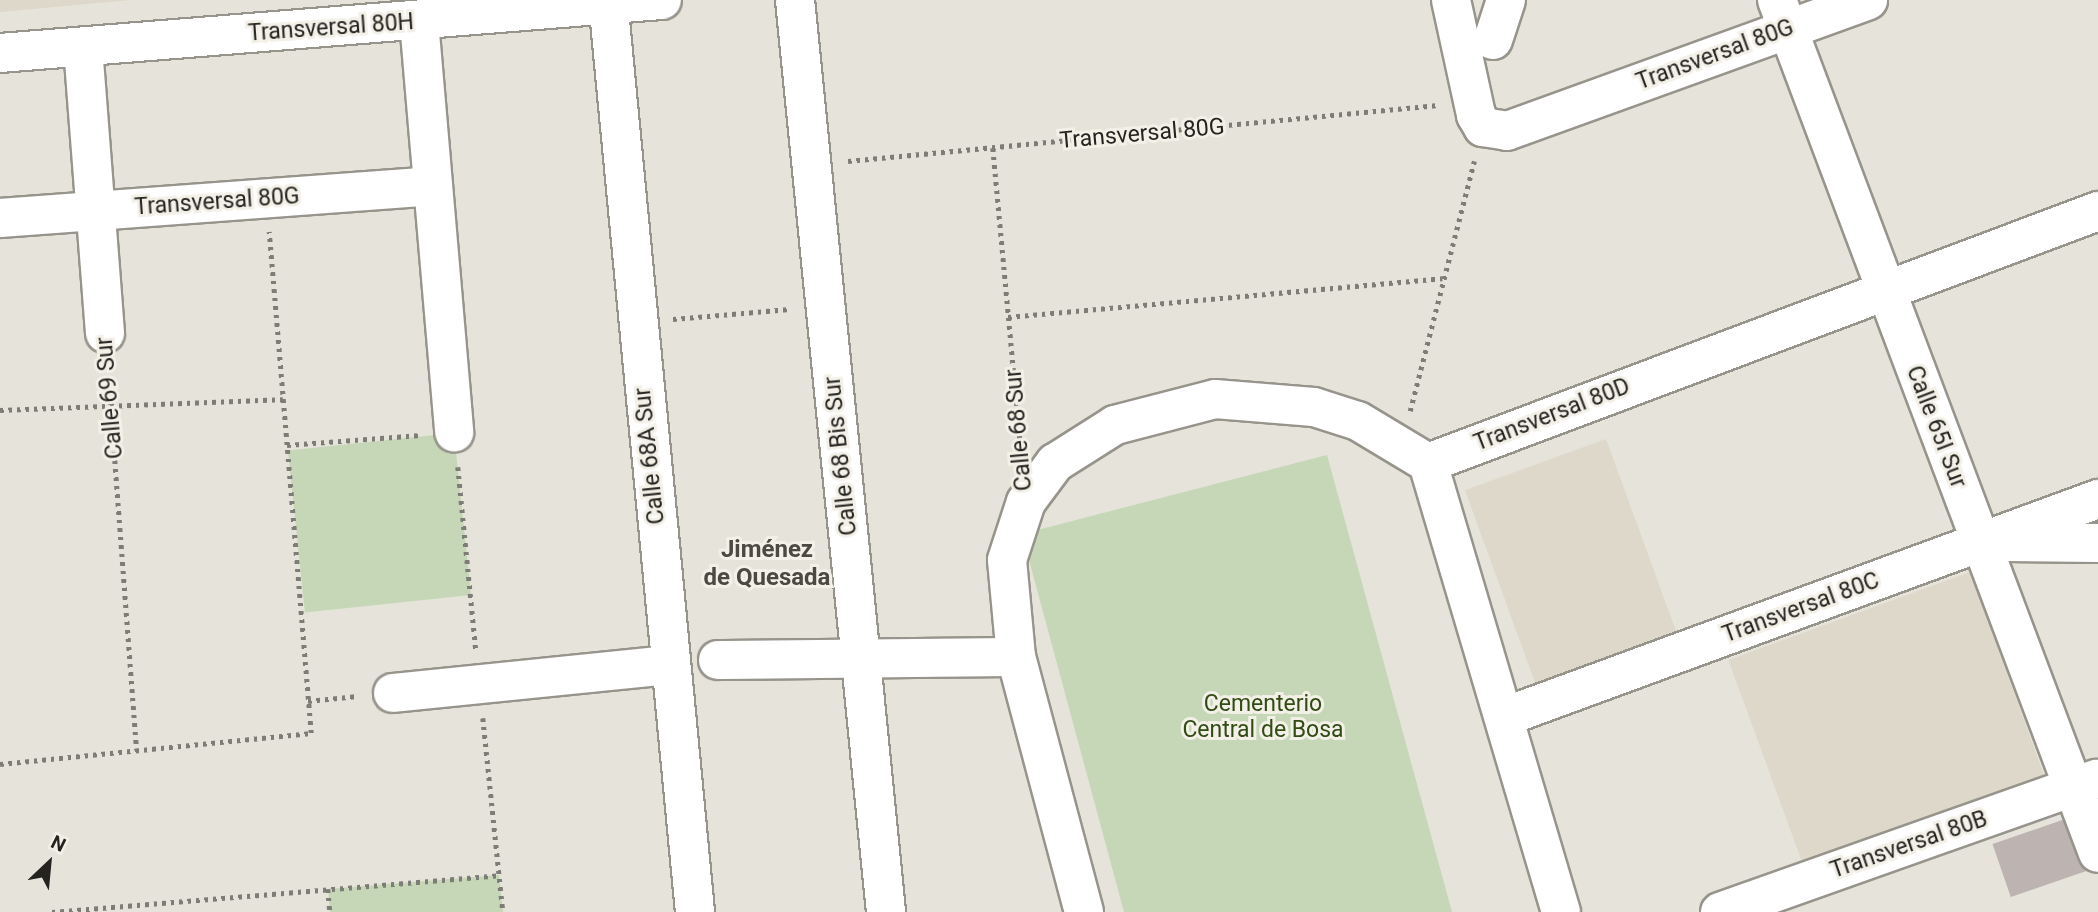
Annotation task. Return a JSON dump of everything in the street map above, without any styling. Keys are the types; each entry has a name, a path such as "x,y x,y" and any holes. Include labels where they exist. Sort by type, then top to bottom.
{"street":[{"name":"Transversal 80H","path":"0,53 662,0"},
{"name":"Calle 68 Bis Sur","path":"795,0 886,912"},
{"path":"1451,0 1477,115"},
{"path":"1493,40 1506,0"},
{"name":"Transversal 80G","path":"1477,115 1507,131 1782,14 1868,0"},
{"name":"Calle 68A Sur","path":"608,3 695,912"},
{"name":"Calle 65I Sur","path":"1782,14 1980,542 2086,783 2098,853"},
{"path":"419,21 454,433"},
{"name":"Calle 69 Sur","path":"83,47 105,333"},
{"name":"Transversal 80G","path":"0,218 433,186"},
{"name":"Transversal 80D","path":"1415,453 2098,211"},
{"name":"Calle 68 Sur","path":"1084,912 1016,657 1007,560 1026,502 1055,463 1115,425 1215,399 1314,407 1358,421 1415,453"},
{"path":"1415,453 1504,717 1561,912"},
{"name":"Transversal 80C","path":"1504,717 2098,499"},
{"path":"1980,542 2098,543"},
{"path":"718,660 1016,657"},
{"path":"393,692 670,665"},
{"name":"Transversal 80B","path":"1720,912 2086,783"}],"path":[{"name":"Transversal 80G","path":"812,165 993,148 1477,115"},
{"path":"1415,453 1443,278 1477,115"},
{"name":"Calle 68 Sur","path":"993,148 1021,449"},
{"path":"0,764 311,733 267,198"},
{"path":"1008,317 1443,278"},
{"path":"637,322 826,306"},
{"name":"Calle 69 Sur","path":"105,333 137,750"},
{"path":"0,410 284,399"},
{"path":"287,445 454,433"},
{"path":"308,702 393,692"},
{"path":"52,912 499,875"},
{"path":"328,889 330,912"}],"shaded area":[{"path":"0,0 130,0 0,12"},
{"path":"1606,439 1678,636 1537,688 1465,490"},
{"path":"1970,572 2046,782 1805,869 1728,660"}],"green space":[{"path":"454,433 471,595 305,613 288,450"},
{"name":"Cementerio Central de Bosa","path":"1327,455 1452,912 1124,912 1022,534"},
{"path":"499,875 503,912 330,912 328,889"}],"building":[{"path":"2071,817 2089,870 2011,897 1993,844"}],"district":[{"name":"Jiménez de Quesada","path":"767,564"}]}
